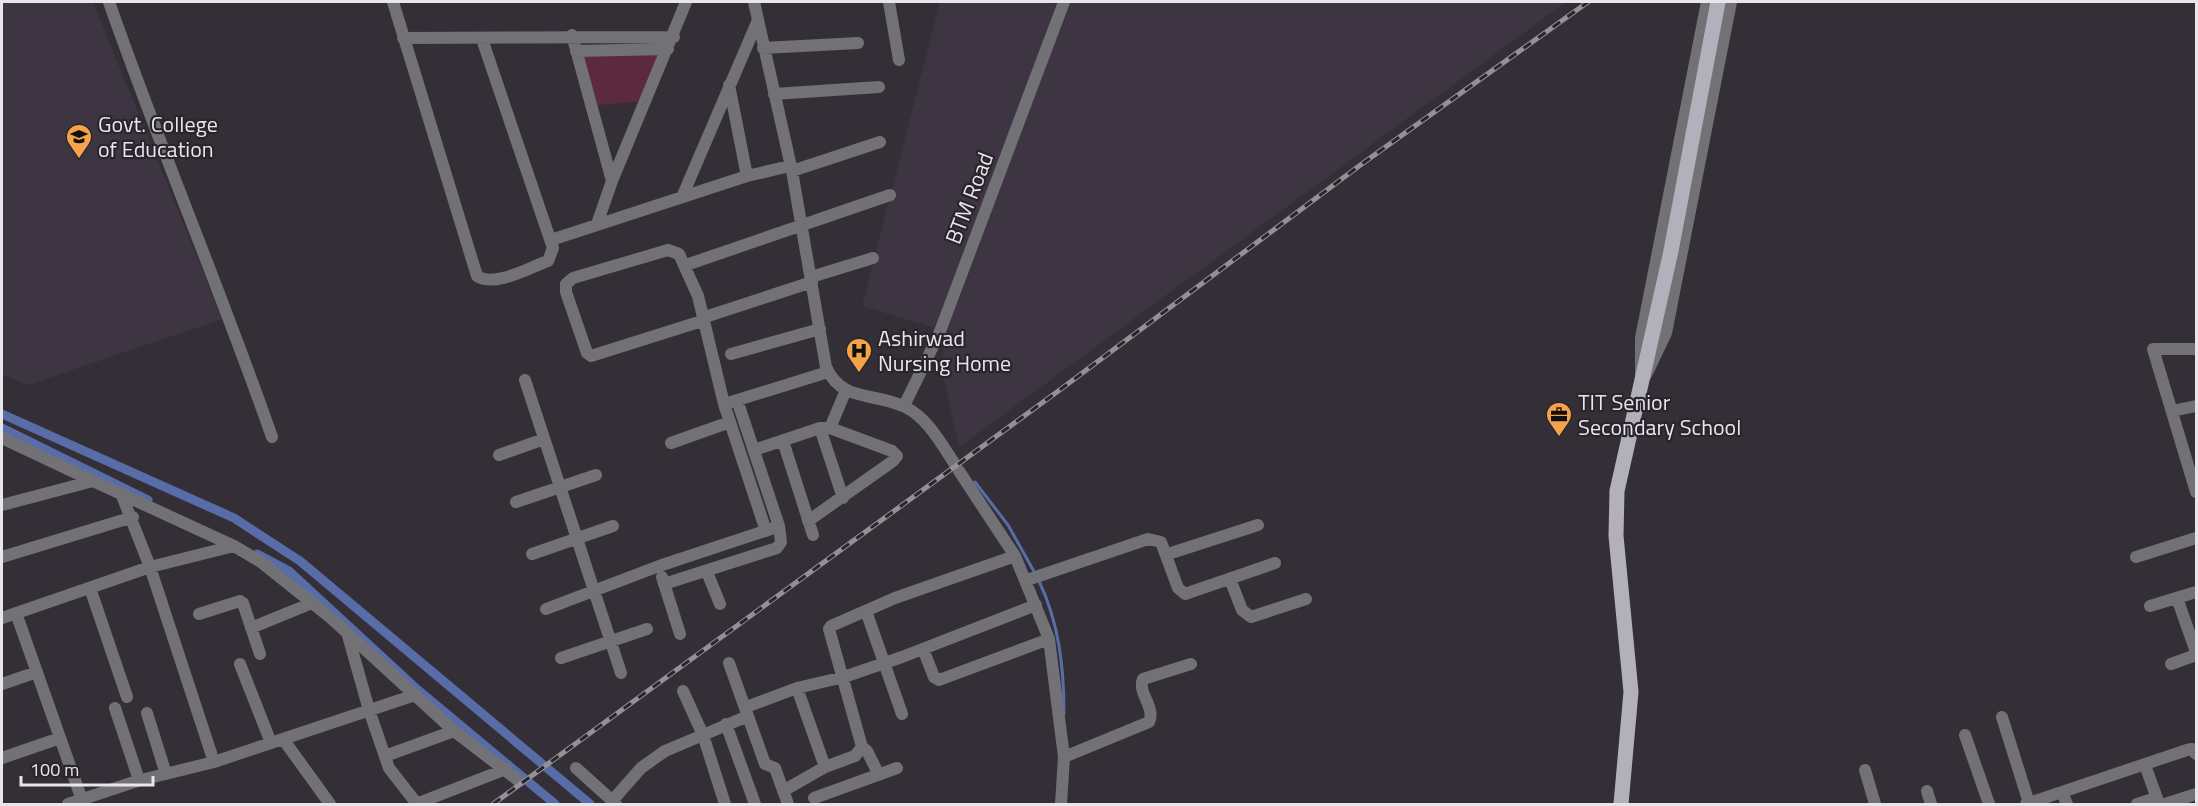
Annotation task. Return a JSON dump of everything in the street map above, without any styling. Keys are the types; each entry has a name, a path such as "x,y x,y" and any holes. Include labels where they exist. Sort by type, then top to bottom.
{"main road":[{"path":"1621,804 1631,692 1616,536 1617,491 1648,357 1718,2"}],"street":[{"path":"109,2 162,148 233,326 272,437"},
{"path":"393,2 477,276 484,280 494,280 548,261 553,254 551,240 482,39"},
{"path":"597,224 612,181 674,37 686,2"},
{"path":"754,2 791,168 828,372 832,380 846,390 904,406 920,416 1033,578 1036,604 1050,639 1064,757 1061,804"},
{"path":"889,2 899,60"},
{"name":"BTM Road","path":"904,406 939,334 1064,2"},
{"path":"1642,381 1639,363 1641,338 1707,2"},
{"path":"1642,381 1666,333 1731,2"},
{"path":"682,197 758,20"},
{"path":"403,38 482,39 572,35 674,37"},
{"path":"572,35 612,181"},
{"path":"763,48 858,43"},
{"path":"576,51 668,50"},
{"path":"729,84 747,176"},
{"path":"774,94 879,87"},
{"path":"551,240 747,176 791,168 880,142"},
{"path":"686,265 890,195"},
{"path":"766,531 724,404 702,319 698,296 686,265 679,254 668,250 573,278 566,284 566,292 587,353 591,356 702,319 873,258"},
{"path":"730,354 820,329"},
{"path":"2196,349 2153,349 2172,411 2191,453 2196,492"},
{"path":"724,404 828,372"},
{"path":"525,380 621,673"},
{"path":"843,498 825,428 846,390"},
{"path":"664,584 777,548 781,542 779,526 737,400"},
{"path":"2172,411 2196,406"},
{"path":"671,443 730,422"},
{"path":"754,450 825,428 892,451 897,456 843,498 808,521"},
{"path":"3,439 234,546 261,562 346,632 454,730 519,781"},
{"path":"499,455 544,440"},
{"path":"783,441 813,535"},
{"path":"516,502 596,475"},
{"path":"2,505 93,481"},
{"path":"121,493 133,517 214,762"},
{"path":"2,557 133,517"},
{"path":"1168,554 1258,525"},
{"path":"532,554 613,526"},
{"path":"546,609 659,566 779,526"},
{"path":"2136,557 2196,538"},
{"path":"1033,578 1148,539 1161,542 1168,554 1181,593 1189,593 1275,562"},
{"path":"2,618 150,567 234,546"},
{"path":"879,775 867,751 862,747 829,629 836,623 866,611 1016,556"},
{"path":"659,566 680,634"},
{"path":"707,572 720,604"},
{"path":"1230,579 1242,610 1251,616 1306,599"},
{"path":"90,588 127,698"},
{"path":"2150,606 2196,592"},
{"path":"2171,664 2196,654 2177,598"},
{"path":"199,614 240,601 245,607 260,654"},
{"path":"251,628 312,603"},
{"path":"576,768 614,802 649,763 664,752 797,688 844,678 1036,604"},
{"path":"866,611 902,714"},
{"path":"16,613 82,800"},
{"path":"561,658 647,629"},
{"path":"346,632 389,768 417,804 506,769"},
{"path":"923,649 934,678 939,680 1050,639"},
{"path":"729,663 765,764 775,768 788,804"},
{"path":"240,664 271,743"},
{"path":"1064,757 1149,722 1151,710 1142,686 1143,679 1191,664"},
{"path":"2,684 37,672"},
{"path":"797,688 825,767"},
{"path":"683,691 703,735 725,804"},
{"path":"68,804 139,780 214,762 415,695"},
{"path":"115,708 139,780"},
{"path":"147,713 166,774"},
{"path":"2002,717 2028,804 2187,750 2192,750 2196,754"},
{"path":"726,724 754,804"},
{"path":"385,756 454,730"},
{"path":"1965,735 1989,804"},
{"path":"2,758 60,738"},
{"path":"284,739 330,804"},
{"path":"783,791 825,767 855,756 862,747"},
{"path":"2145,765 2160,802"},
{"path":"808,778 815,801 897,768"},
{"path":"1865,770 1875,804"},
{"path":"1927,791 1931,804"},
{"path":"2062,792 2067,804"},
{"path":"2137,804 2160,802 2196,794"}],"shaded area":[{"name":"Govt. College of Education","path":"2,2 93,2 222,319 28,385 2,374"},
{"path":"940,2 1057,2 1018,113 935,328 862,306"},
{"path":"1070,2 1566,2 959,447 941,368 945,337"},
{"path":"659,54 641,101 598,105 582,56"}],"waterway":[{"path":"2,414 234,518 300,561 590,804"},
{"path":"2,428 148,500"},
{"path":"975,482 1008,525 1036,575"},
{"path":"257,554 289,571 418,690 555,804"},
{"path":"1039,581 1056,629 1063,679 1064,714"}],"railway":[{"path":"493,804 1061,389 1359,166 1588,2"}],"place":[{"name":"Govt. College of Education","path":"79,160"},
{"name":"Ashirwad Nursing Home","path":"859,374"},
{"name":"TIT Senior Secondary School","path":"1559,438"}]}
